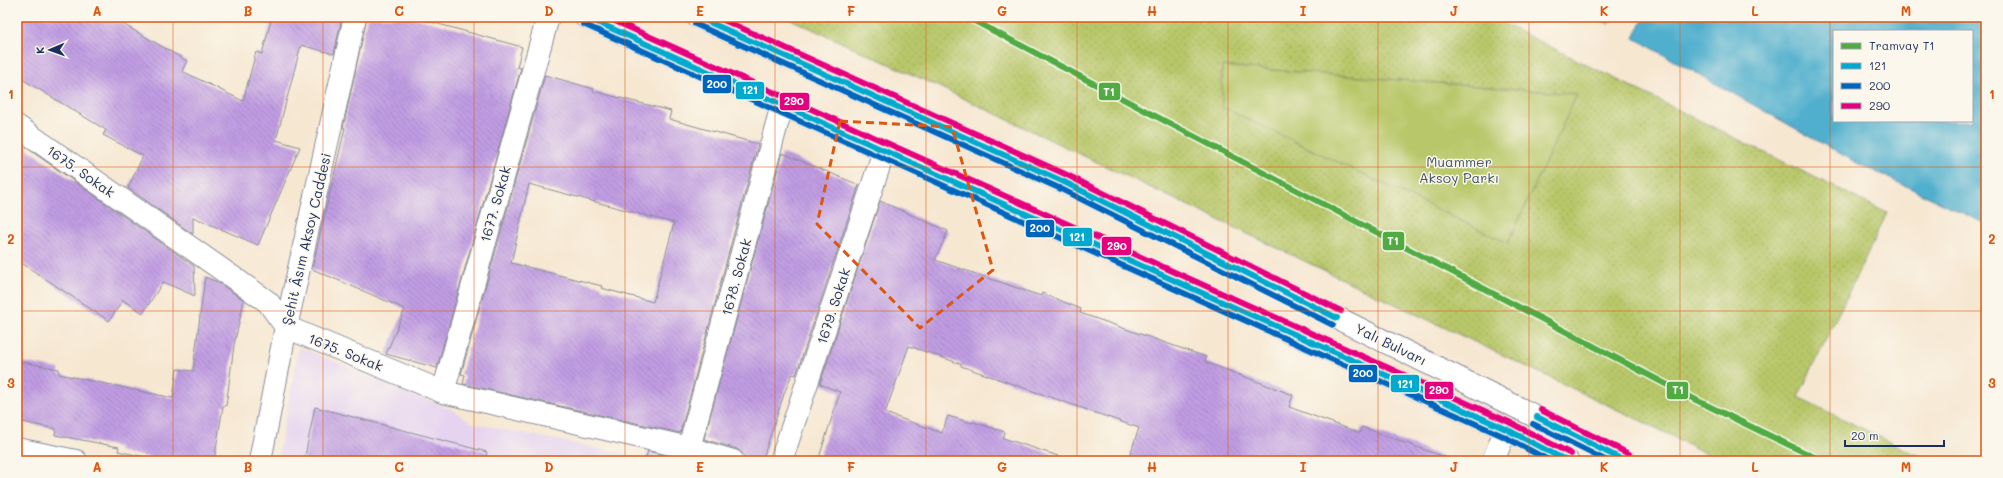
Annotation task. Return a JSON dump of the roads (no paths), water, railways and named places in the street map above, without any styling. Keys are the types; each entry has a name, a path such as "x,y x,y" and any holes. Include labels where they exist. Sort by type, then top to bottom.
{"street":[{"name":"Şehit Âsım Aksoy Caddesi","path":"260,461 286,327 355,17"},
{"name":"1677. Sokak","path":"443,392 548,17"},
{"path":"586,17 1506,429 1567,461"},
{"name":"Yalı Bulvarı","path":"698,17 1062,181 1625,461"},
{"name":"1678. Sokak","path":"689,448 782,106"},
{"name":"1675. Sokak","path":"17,126 268,302 286,327 443,392 689,448 733,461"},
{"name":"1679. Sokak","path":"781,461 884,151"},
{"path":"1493,461 1506,429"},
{"path":"17,449 76,461"}],"water":[{"path":"1594,17 1613,17 1609,24"},
{"path":"1644,17 1986,17 1986,224 1857,163 1634,38"}],"tram line":[{"name":"T1","path":"967,17 1696,400 1822,461"}],"park label":[{"name":"Muammer Aksoy Parkı","path":"1459,170"}]}
